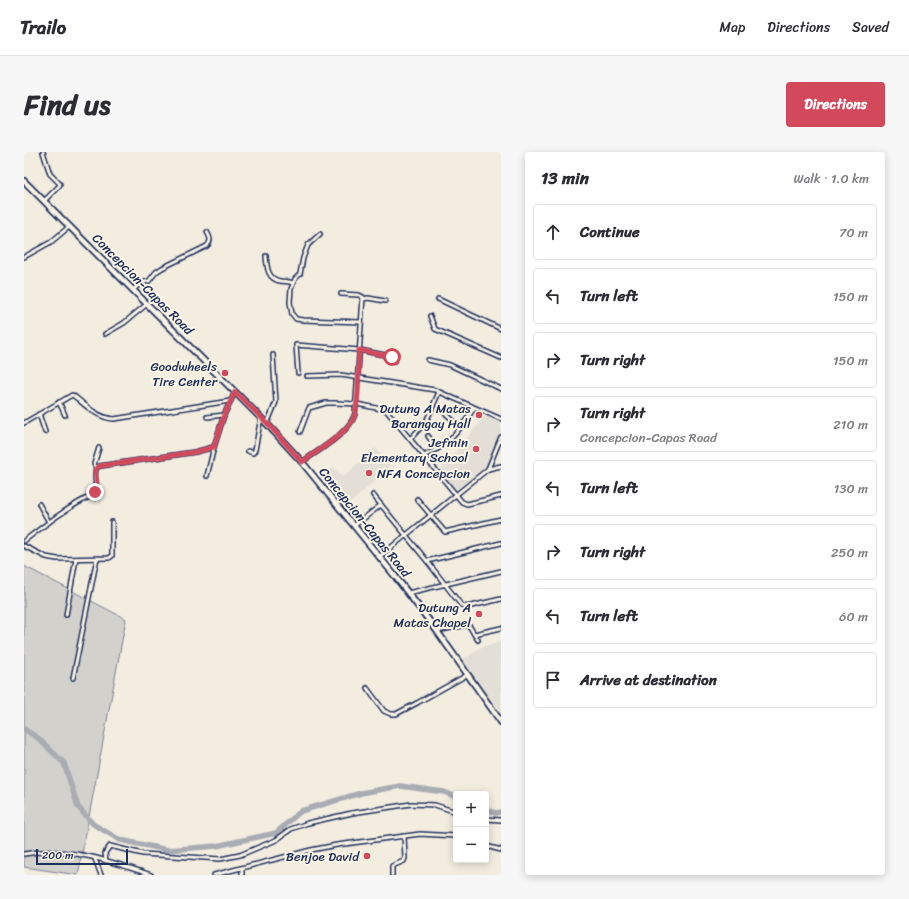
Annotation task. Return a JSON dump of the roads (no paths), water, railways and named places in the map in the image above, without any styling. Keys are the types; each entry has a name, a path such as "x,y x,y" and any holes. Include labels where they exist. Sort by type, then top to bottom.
{"main road":[{"name":"Concepcion-Capas Road","path":"24,181 268,424 302,462 408,593 437,631 501,722"}],"street":[{"path":"43,152 50,174 60,184 44,201"},
{"path":"24,257 51,242 70,226"},
{"path":"133,290 141,283 148,281 162,268 208,246 211,238 207,232"},
{"path":"320,234 308,245 303,258 300,274 293,283 290,302 292,314 296,319 361,322"},
{"path":"266,256 268,268 272,277 278,281 289,281 293,283"},
{"path":"302,462 333,439 351,423 355,414 357,404 363,297 361,295 341,294"},
{"path":"363,299 368,298 385,301"},
{"path":"438,299 501,329"},
{"path":"105,334 124,323 148,304"},
{"path":"430,316 435,329 501,358"},
{"path":"298,373 296,345 359,350 390,356 396,361"},
{"path":"268,424 276,402 272,355"},
{"path":"428,360 450,365 501,389"},
{"path":"307,376 341,375 358,379 423,388 439,392 501,419"},
{"path":"207,476 224,415 235,392"},
{"path":"410,439 427,421 439,392"},
{"path":"24,423 69,396 74,396 104,418 114,420 230,401"},
{"path":"59,402 65,416"},
{"path":"300,432 308,409 312,406 326,403 357,404 386,410 462,502 467,504 501,496"},
{"path":"440,408 460,427"},
{"path":"424,456 441,447 449,440 474,408"},
{"path":"39,414 45,432"},
{"path":"207,417 224,415"},
{"path":"248,451 253,453 255,450 261,417"},
{"path":"428,436 437,449"},
{"path":"488,469 501,437"},
{"path":"96,468 100,466 195,452 214,447"},
{"path":"24,541 79,502 93,495 97,485 95,473 96,468 94,464 99,448"},
{"path":"379,557 431,516 455,494 488,469 501,466"},
{"path":"372,495 464,607 501,599"},
{"path":"417,498 445,532 501,519"},
{"path":"39,504 49,522"},
{"path":"354,526 381,505"},
{"path":"24,546 51,558 109,558 112,556 112,522"},
{"path":"427,561 501,543"},
{"path":"73,678 97,558"},
{"path":"66,615 76,559"},
{"path":"408,593 501,571"},
{"path":"437,631 466,625 470,627 478,640"},
{"path":"474,634 501,628"},
{"path":"367,688 384,711 391,714 396,714 467,675"},
{"path":"106,861 106,853 110,846 143,854 220,858 240,855 276,840 291,829 352,813 411,804 435,805 453,811"},
{"path":"489,819 501,820"},
{"path":"214,875 311,850 404,836 432,834 453,836"},
{"path":"392,875 392,866 404,861 405,858 404,836"},
{"path":"489,847 501,850"},
{"path":"24,854 53,852 106,861 151,875"},
{"path":"95,859 101,875"},
{"path":"242,868 242,875"}],"waterway":[{"path":"24,729 38,738 64,763 78,807 93,824 120,840 168,850 216,846 276,833 301,811 361,793 400,786 444,792 453,796"},
{"path":"489,810 495,813 501,812"}],"place":[{"name":"Goodwheels Tire Center","path":"225,373"},
{"name":"Dutung A Matas Barangay Hall","path":"479,415"},
{"name":"Jefmin Elementary School","path":"476,449"},
{"name":"NFA Concepcion","path":"369,473"},
{"name":"Dutung A Matas Chapel","path":"479,614"},
{"name":"Benjoe David","path":"367,856"}]}
